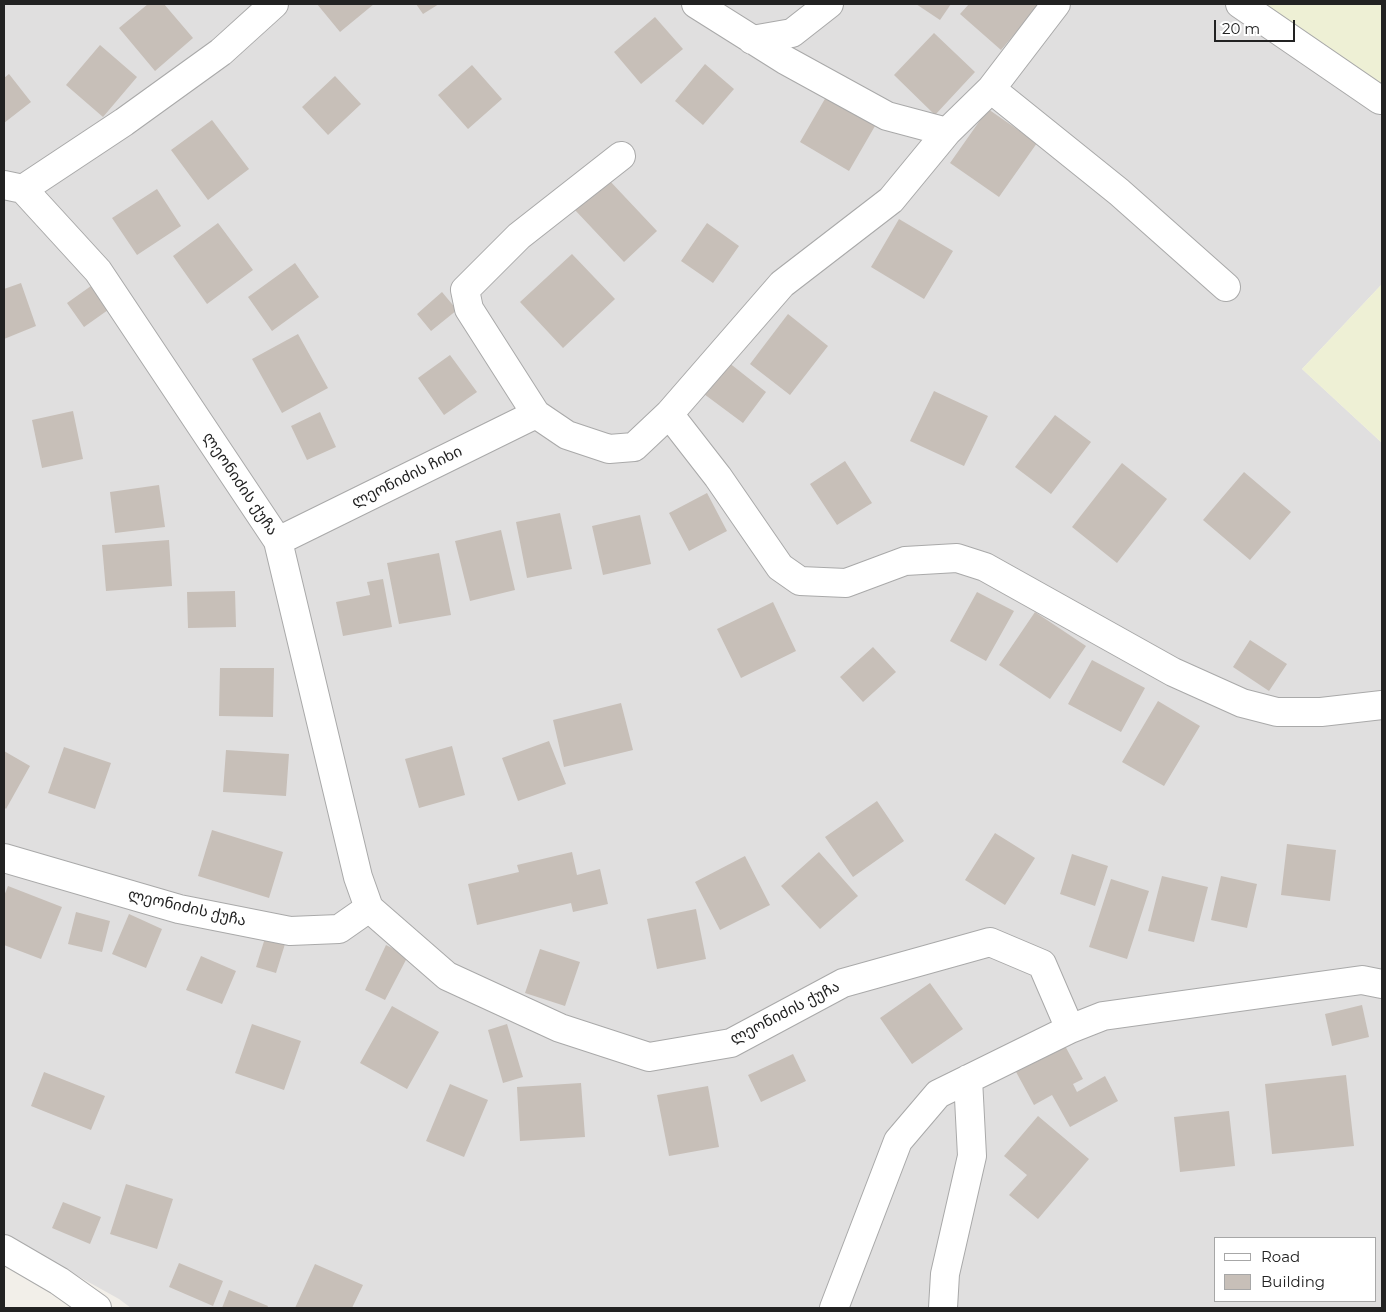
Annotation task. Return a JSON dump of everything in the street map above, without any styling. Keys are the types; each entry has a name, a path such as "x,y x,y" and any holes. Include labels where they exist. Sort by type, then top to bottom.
{"street":[{"path":"14,187 124,122 221,52 274,4"},
{"path":"696,4 752,40 887,116 948,132"},
{"path":"752,40 792,32 828,4"},
{"path":"621,156 519,236 465,290 469,309 536,414 568,435 609,449 634,447 670,414 782,284 891,200 948,132 991,89 1056,4"},
{"path":"1240,4 1380,100"},
{"path":"991,89 1119,192 1226,287"},
{"name":"ლეონიძის ქუჩა","path":"14,187 98,271 278,541 358,877 369,908 447,976 560,1028 649,1057 731,1043 842,983 990,942 1042,964 1070,1029"},
{"name":"ლეონიძის ჩიხი","path":"278,541 536,414"},
{"path":"670,414 718,477 780,567 800,581 846,582 905,561 957,558 985,567 1174,672 1242,703 1277,712 1321,712 1382,705"},
{"name":"ლეონიძის ქუჩა","path":"4,858 179,909 290,931 339,929 369,908"},
{"path":"834,1308 898,1141 938,1094 1070,1029 1113,1015 1362,980 1382,984"},
{"path":"943,1308 945,1274 972,1156 968,1079"},
{"path":"4,1250 60,1281 97,1308"}],"shaded area":[{"path":"4,4 1240,4 1382,95 1382,284 1302,369 1382,443 1382,1308 131,1308 119,1299 4,1235"}],"green space":[{"path":"1240,4 1382,4 1382,95"},
{"path":"1382,284 1382,443 1302,369"}],"building":[{"path":"148,4 164,4 193,38 155,71 119,28"},
{"path":"317,4 374,4 340,32"},
{"path":"416,4 439,4 423,14"},
{"path":"916,4 951,4 940,20"},
{"path":"969,4 1039,5 1001,50 960,14"},
{"path":"655,17 683,49 641,84 614,52"},
{"path":"934,33 975,72 935,115 894,75"},
{"path":"100,45 137,77 103,117 66,85"},
{"path":"705,64 734,89 703,125 675,101"},
{"path":"472,65 502,99 468,129 438,95"},
{"path":"9,74 31,102 4,123 4,78"},
{"path":"335,76 361,104 328,135 302,107"},
{"path":"826,97 875,126 849,171 800,142"},
{"path":"988,109 1037,143 999,197 950,163"},
{"path":"212,120 249,169 208,200 171,150"},
{"path":"608,179 657,231 624,262 575,210"},
{"path":"157,189 181,226 137,255 112,218"},
{"path":"899,219 953,251 924,299 871,267"},
{"path":"218,223 253,270 207,304 173,256"},
{"path":"707,223 739,246 713,283 681,261"},
{"path":"572,254 615,299 563,348 520,302"},
{"path":"295,263 319,297 272,331 248,297"},
{"path":"21,283 36,326 4,339 4,289"},
{"path":"91,286 108,310 84,327 67,303"},
{"path":"442,292 457,310 431,331 417,314"},
{"path":"788,314 828,346 790,395 750,364"},
{"path":"298,334 328,388 282,413 252,359"},
{"path":"450,355 477,392 444,415 418,378"},
{"path":"728,362 766,392 743,423 704,394"},
{"path":"934,391 988,416 964,466 910,441"},
{"path":"73,411 83,459 42,468 32,420"},
{"path":"320,412 336,447 307,460 291,426"},
{"path":"1055,415 1091,442 1051,494 1015,467"},
{"path":"845,461 872,503 837,525 810,484"},
{"path":"1122,463 1167,499 1117,563 1072,527"},
{"path":"1244,472 1291,512 1250,560 1203,520"},
{"path":"159,485 165,527 115,533 110,492"},
{"path":"707,493 727,531 689,551 669,513"},
{"path":"560,513 572,569 527,578 516,522"},
{"path":"640,515 651,564 603,575 592,526"},
{"path":"501,530 515,590 470,601 455,541"},
{"path":"169,540 172,586 106,591 102,545"},
{"path":"439,553 451,615 399,624 387,563"},
{"path":"383,579 392,627 343,636 336,602 370,595 367,582"},
{"path":"235,591 236,627 188,628 187,592"},
{"path":"977,592 1014,611 986,661 950,641"},
{"path":"773,602 796,651 741,678 717,629"},
{"path":"1035,612 1086,646 1050,699 999,665"},
{"path":"1250,640 1287,664 1269,691 1233,667"},
{"path":"873,647 896,672 863,702 840,677"},
{"path":"1092,660 1145,688 1121,732 1068,704"},
{"path":"220,668 274,668 273,717 219,716"},
{"path":"1158,701 1200,726 1164,786 1122,762"},
{"path":"621,703 633,750 564,767 553,720"},
{"path":"549,741 566,784 518,801 502,758"},
{"path":"452,746 465,795 419,808 405,759"},
{"path":"64,747 111,763 95,809 48,793"},
{"path":"226,750 289,754 286,796 223,792"},
{"path":"4,751 30,766 6,809 4,807"},
{"path":"877,801 904,841 853,877 825,837"},
{"path":"212,830 283,852 269,898 198,876"},
{"path":"995,833 1035,858 1005,905 965,880"},
{"path":"1287,844 1336,850 1330,901 1281,895"},
{"path":"572,852 577,875 600,869 608,904 573,912 571,903 477,925 468,884 519,872 517,865"},
{"path":"819,852 858,896 820,929 781,886"},
{"path":"1072,854 1108,866 1095,906 1060,894"},
{"path":"745,856 770,905 720,930 695,882"},
{"path":"1162,876 1208,887 1194,942 1148,931"},
{"path":"1221,876 1257,884 1247,928 1211,920"},
{"path":"1111,879 1149,891 1127,959 1089,947"},
{"path":"8,886 62,907 41,959 4,945 4,896"},
{"path":"696,909 706,959 657,969 647,919"},
{"path":"76,912 110,921 102,952 68,944"},
{"path":"129,914 162,929 146,968 112,954"},
{"path":"265,938 285,944 276,973 256,967"},
{"path":"386,945 408,956 385,1000 365,990"},
{"path":"540,949 580,962 565,1006 525,993"},
{"path":"201,956 236,971 222,1004 186,990"},
{"path":"930,983 963,1029 912,1064 880,1018"},
{"path":"1362,1005 1369,1037 1332,1046 1325,1014"},
{"path":"392,1006 439,1032 407,1089 360,1063"},
{"path":"252,1024 301,1041 284,1090 235,1073"},
{"path":"507,1024 523,1077 503,1083 488,1030"},
{"path":"1064,1044 1083,1079 1073,1084 1077,1092 1105,1076 1118,1101 1070,1127 1052,1095 1034,1105 1015,1070"},
{"path":"793,1054 806,1081 761,1102 748,1075"},
{"path":"44,1072 105,1096 91,1130 31,1106"},
{"path":"1346,1075 1354,1146 1272,1154 1265,1084"},
{"path":"581,1083 585,1137 520,1141 517,1087"},
{"path":"450,1084 488,1100 464,1157 426,1141"},
{"path":"708,1086 719,1147 669,1156 657,1095"},
{"path":"1229,1111 1235,1166 1180,1172 1174,1117"},
{"path":"1038,1116 1089,1159 1038,1219 1009,1195 1027,1175 1004,1156"},
{"path":"126,1184 173,1199 157,1249 110,1234"},
{"path":"63,1202 101,1217 90,1244 52,1228"},
{"path":"179,1263 223,1281 213,1306 169,1287"},
{"path":"315,1264 363,1285 352,1308 295,1308"},
{"path":"229,1290 268,1306 267,1308 222,1308"}]}
